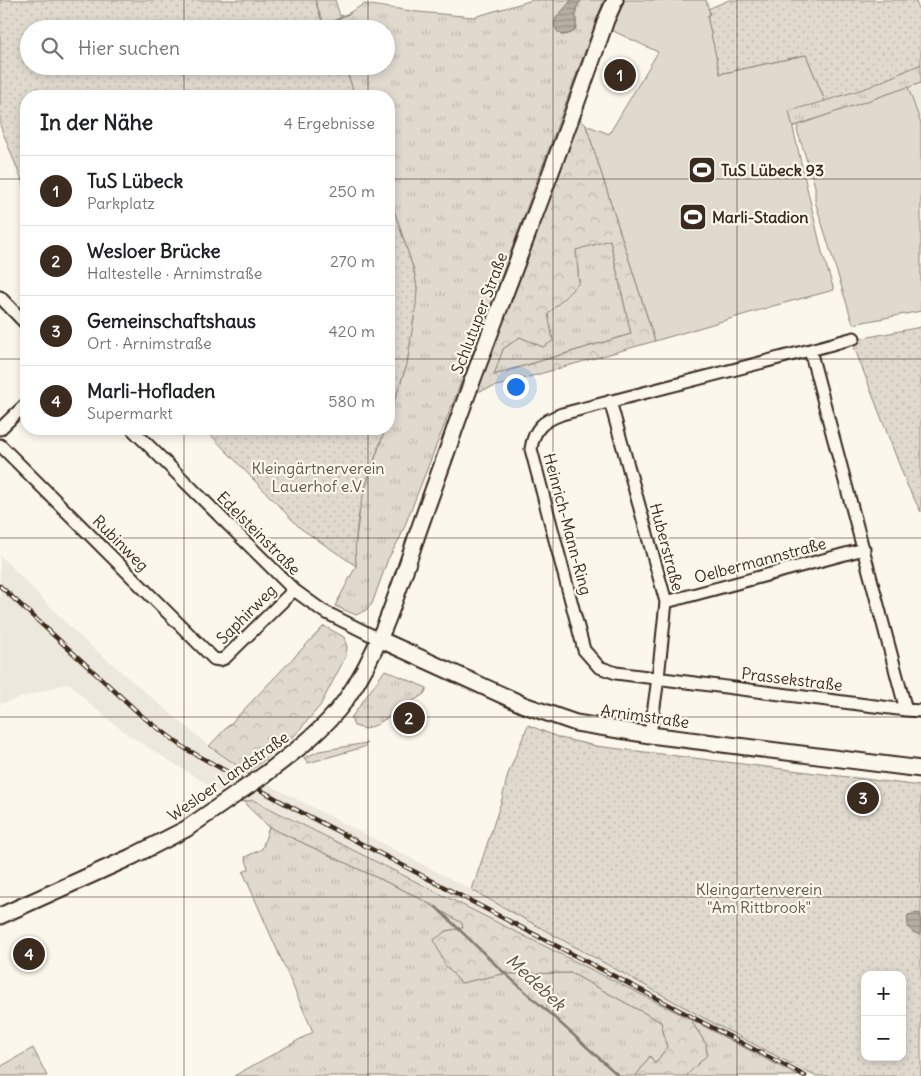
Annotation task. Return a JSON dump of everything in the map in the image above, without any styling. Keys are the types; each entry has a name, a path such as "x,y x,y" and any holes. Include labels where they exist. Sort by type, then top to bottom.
{"main road":[{"name":"Schlutuper Straße","path":"379,639 392,612 415,541 468,393 615,0"},
{"name":"Arnimstraße","path":"379,639 524,705 576,723 650,735 921,769"},
{"name":"Wesloer Landstraße","path":"0,916 131,857 186,829 292,754 324,726 345,701 379,639"}],"street":[{"path":"0,297 20,318"},
{"name":"Heinrich-Mann-Ring","path":"658,678 616,673 599,667 584,650 531,449 533,436 542,424 551,418 854,338"},
{"path":"810,350 906,710"},
{"name":"Huberstraße","path":"610,401 666,602 650,735"},
{"path":"0,429 20,410"},
{"name":"Edelsteinstraße","path":"138,435 294,590 324,611 379,639"},
{"name":"Rubinweg","path":"0,445 214,659 220,660"},
{"name":"Oelbermannstraße","path":"666,602 864,549"},
{"name":"Saphirweg","path":"220,660 225,658 294,590"},
{"name":"Prassekstraße","path":"658,678 921,711"}],"shaded area":[{"path":"571,0 582,0 577,6 575,29 573,32 561,35 557,30 555,21"},
{"path":"921,83 921,124 908,87"},
{"path":"0,555 78,635 209,746 248,773 221,793 130,736 92,706 69,683 0,704"},
{"path":"268,784 472,890 715,1024 815,1076 798,1076 690,1019 253,800 243,802"},
{"path":"921,914 920,935 909,928 907,922 908,915"}],"green space":[{"path":"0,0 315,0 321,20 20,20 20,75 348,75 353,90 20,90 20,176 0,125"},
{"path":"315,0 335,0 340,16 351,13 335,20 322,20"},
{"path":"533,0 571,0 563,13 555,19 561,35 573,32 575,29 576,12 582,0 604,0 482,329 400,538 388,559 372,604 366,610 356,615 335,606 356,566 355,546 361,500 383,435 395,435 395,399 407,364 417,288 414,271 395,213 395,90 353,90 348,75 395,75 395,20 337,20 364,4 418,12 474,17"},
{"name":"TuS Lübeck 93","path":"624,0 706,0 710,14 707,16 720,74 806,55 825,101 789,111 822,252 834,290 655,341 586,125 609,134 658,52 611,30"},
{"path":"729,0 915,0 921,14 921,64 869,87 825,101 806,55 719,74 707,16 710,14 708,9"},
{"path":"921,64 921,83 792,127 788,110 856,90"},
{"path":"908,87 921,124 921,311 853,324 815,201 815,186 797,130 798,125"},
{"path":"579,118 586,125 655,341 476,392","holes":["610,240 631,334 494,375 503,349 520,337 543,347 553,341 548,314 579,283 576,250"]},
{"name":"Kleingärtnerverein Lauerhof e.V.","path":"395,213 414,271 417,288 407,364 395,399"},
{"path":"610,240 631,334 493,375 503,349 520,337 543,347 548,314 579,283 576,249"},
{"path":"921,327 921,512 907,485 853,344 859,343 858,339"},
{"name":"Kleingärtnerverein Lauerhof e.V.","path":"211,435 383,435 359,513 355,547 356,566 300,528"},
{"path":"324,626 344,637 347,647 346,656 320,706 294,736 248,773 209,746"},
{"path":"385,670 427,688 424,694 376,725 366,729 354,726 351,718"},
{"name":"Kleingartenverein \"Am Rittbrook\"","path":"528,725 560,738 596,746 921,786 921,1076 815,1076 715,1024 472,890 502,799 508,774"},
{"path":"367,743 364,747 308,763 304,758 319,751"},
{"path":"253,800 690,1019 706,1044 707,1055 686,1076 636,1076 650,1056 655,1064 667,1047 661,1022 571,973 502,974 461,983 445,965 434,940 446,931 463,928 462,923 414,895 269,827 243,802"},
{"path":"269,827 414,895 463,923 463,928 446,931 461,983 502,974 571,973 661,1022 667,1047 655,1064 650,1056 636,1076 234,1076 313,1032 243,872 249,869 245,857 262,849"},
{"path":"690,1019 798,1076 686,1076 707,1055 706,1044"},
{"path":"33,1048 47,1076 0,1076 0,1067"}],"waterway":[{"name":"Medebek","path":"436,907 498,967 619,1076"}],"railway":[{"path":"0,586 143,717 186,749 295,809 805,1076"}],"place":[{"name":"TuS Lübeck","path":"620,75"},
{"name":"TuS Lübeck 93","path":"702,170"},
{"name":"Marli-Stadion","path":"693,217"},
{"name":"Wesloer Brücke","path":"409,718"},
{"name":"Gemeinschaftshaus","path":"863,798"},
{"name":"Marli-Hofladen","path":"29,954"}]}
